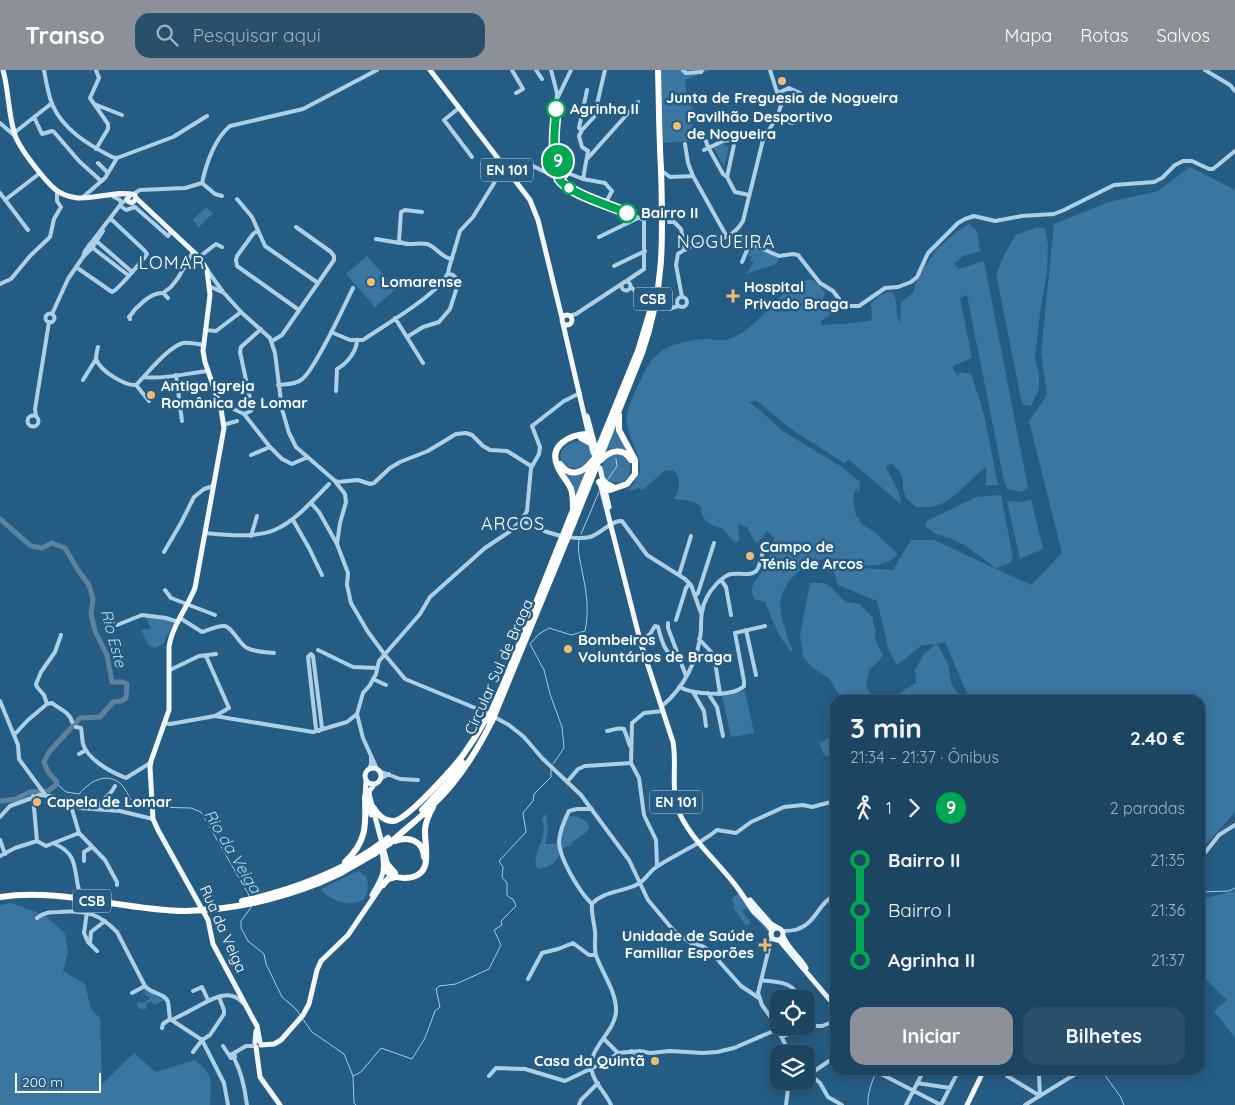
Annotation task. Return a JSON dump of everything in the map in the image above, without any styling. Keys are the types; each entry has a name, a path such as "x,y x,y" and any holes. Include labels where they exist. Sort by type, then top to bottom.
{"highway":[{"name":"CSB","path":"654,70 660,202"},
{"name":"CSB","path":"658,70 660,202"},
{"name":"Circular Sul de Braga","path":"0,896 48,895 149,910 222,909 252,904 286,895 346,870 389,840 434,804 468,762 490,720 572,521 599,465 642,352 653,317 662,261 660,202"},
{"name":"Circular Sul de Braga","path":"572,521 572,513 594,454 638,350 650,312 658,257 660,202"},
{"path":"613,488 629,482 636,471 633,457 619,430 619,410"},
{"path":"591,437 580,436 570,441 561,447 558,457 562,468 569,472 578,472 585,469 594,454"},
{"path":"572,513 572,493 556,464 555,454 561,443 580,436 591,437"},
{"path":"599,465 607,454 615,451 625,453 630,459 633,468 631,476 605,494 601,481"},
{"path":"601,481 613,488"},
{"name":"Circular Sul de Braga","path":"389,840 448,782 490,720"},
{"path":"373,807 379,816 385,820 392,821 402,817 451,769 463,755 484,722 490,720"},
{"path":"339,868 354,853 363,838 366,820 365,797"},
{"path":"389,872 406,878 421,872 426,864 425,828 434,804"},
{"path":"389,840 412,839 421,846 424,855 423,862 417,871 405,875 389,872"},
{"name":"Circular Sul de Braga","path":"318,881 373,851"},
{"path":"383,884 388,879 389,872"},
{"name":"Circular Sul de Braga","path":"0,893 25,890 49,891 185,909"}],"main road":[{"path":"3,70 14,134 40,173 57,191 71,197 106,196 132,198 199,257 207,270 210,295 203,345 204,362 218,402 223,425 195,588 189,604 170,638 169,710 150,763 153,819"},
{"name":"EN 101","path":"430,70 530,200 534,209 560,310 567,319 566,334 594,454"},
{"path":"106,196 132,198"},
{"path":"599,465 601,481"},
{"name":"EN 101","path":"605,494 640,642 673,742 675,754 675,801 683,819 700,843 741,891 753,910 777,935 830,1000"},
{"path":"258,1060 260,1043 274,1044 281,1040 301,1018 309,1004 321,961 348,935 389,872 369,794 374,784 380,779 378,770 369,769 364,775 366,782 365,797 389,872"},
{"path":"366,782 374,784"},
{"name":"Rua da Veiga","path":"153,819 208,920 213,944 255,1023 260,1043 258,1060 260,1077 280,1105"},
{"path":"357,921 383,884"},
{"path":"967,1105 982,1075"}],"street":[{"path":"44,70 52,103 65,125 96,149 117,158"},
{"path":"96,70 99,78 90,98 108,124 108,129 96,149"},
{"path":"202,183 209,160 225,130 230,126 303,109 378,70"},
{"path":"512,70 523,89 516,93"},
{"path":"536,70 542,79"},
{"path":"552,70 557,89 553,146 558,162 566,173 605,184 612,190 605,204"},
{"path":"557,100 571,70"},
{"path":"583,178 588,151 579,142 579,136 594,116 605,70"},
{"path":"683,70 688,73 702,71"},
{"path":"659,305 669,309 678,306 683,307 686,303 682,297 676,262 678,254 727,237 736,231 743,221 764,137 779,112 781,105 770,70"},
{"path":"1205,70 1230,85 1235,91"},
{"path":"557,89 563,88"},
{"path":"778,93 790,88 800,94"},
{"path":"582,130 579,128 587,90"},
{"path":"588,158 638,102"},
{"path":"0,123 14,134 52,103"},
{"path":"94,104 122,116"},
{"path":"459,108 444,120 472,157"},
{"path":"779,112 787,122 792,122"},
{"path":"82,198 101,181 117,158 173,137 206,116"},
{"path":"34,117 42,134 54,132 79,161 101,181"},
{"path":"706,149 723,141 764,137"},
{"path":"727,177 735,140"},
{"path":"706,141 706,149 727,177 735,192 749,195"},
{"path":"685,144 688,163 693,176 727,237"},
{"path":"588,151 599,146"},
{"path":"731,234 780,256 798,255 820,283 833,291 842,303 848,306 859,306 885,288 898,288 911,282 917,277 928,253 965,218 974,216 995,221 1022,216 1054,214 1114,185 1154,182 1162,178 1174,165 1183,161 1192,161 1213,169 1235,151"},
{"path":"331,332 350,340 363,340 426,297 449,274 460,231 473,217 503,166 520,160 559,179 568,188 644,220 644,269 567,319"},
{"path":"98,163 107,172"},
{"path":"660,169 670,177"},
{"path":"5,200 40,173"},
{"path":"559,179 566,173"},
{"path":"660,202 664,180 670,177 693,176"},
{"path":"35,409 28,422 33,426 38,423 35,409 50,322 54,318 52,314 76,267 110,219 120,207 138,193 185,188 202,183"},
{"path":"202,183 215,194 222,196"},
{"path":"0,284 11,279 30,256 51,236 54,219 61,207 57,201 57,191"},
{"path":"0,193 28,230"},
{"path":"114,197 120,200 120,207"},
{"path":"237,199 252,217 265,246 318,283"},
{"path":"120,207 126,210 136,207 168,236 171,232"},
{"path":"400,243 398,237 402,212 405,210 422,212"},
{"path":"599,237 638,218"},
{"path":"76,267 112,292 118,290 146,254 110,219"},
{"path":"669,222 674,222 680,229 685,250"},
{"path":"272,341 282,335 334,260 334,256 296,227"},
{"path":"257,231 237,256 238,266 299,310"},
{"path":"376,239 400,243 428,244 445,257 452,258"},
{"path":"96,240 130,273"},
{"path":"742,262 750,243"},
{"path":"199,257 216,244 222,247"},
{"path":"91,246 130,273"},
{"path":"614,266 644,250"},
{"path":"163,293 174,282 193,252"},
{"path":"207,270 224,294 272,341 282,409 289,433 296,447 334,480 345,494 346,502 337,544"},
{"path":"407,337 423,327 440,322 450,309 458,284 457,279 449,274"},
{"path":"611,291 628,288 635,276"},
{"path":"624,283 628,282 628,288"},
{"path":"624,283 622,288 628,288 650,300"},
{"path":"209,286 218,284"},
{"path":"209,286 224,294"},
{"path":"278,384 293,384 306,376 353,288"},
{"path":"210,295 217,290"},
{"path":"130,319 129,317 136,308 158,292 163,293 168,298"},
{"path":"678,306 677,300 682,297"},
{"path":"205,330 216,331 241,312"},
{"path":"395,318 423,363"},
{"path":"244,414 252,408 240,352 241,347 260,330"},
{"path":"336,391 336,370 344,365 356,347 357,341"},
{"path":"96,359 101,366 115,377 129,385 136,385 163,356 182,344 186,342 203,345"},
{"path":"83,380 96,359 98,347"},
{"path":"144,377 208,370"},
{"path":"176,375 182,421"},
{"path":"136,385 149,401"},
{"path":"530,523 527,511 531,466 539,454 540,447 532,426 564,401 580,393"},
{"path":"218,402 244,414 282,459 292,464 308,457"},
{"path":"30,416 36,416"},
{"path":"223,425 237,421"},
{"path":"334,480 337,482 358,480 370,484 374,483 390,468 400,462 428,451 456,434 466,433 472,435 490,450 507,451 531,466"},
{"path":"251,454 270,447"},
{"path":"205,533 251,536 275,530 293,520 329,484"},
{"path":"164,552 194,497 204,489 214,486"},
{"path":"311,503 324,520 337,544 348,572 347,585 351,603 368,632 405,679 485,712 509,725 524,737 542,758 581,795 592,809 629,860 648,900 674,931 691,943 702,946 710,951 741,986 759,998"},
{"path":"418,780 400,779 378,770 363,738 357,714 363,693 373,679 379,661 420,614 430,596 485,548 522,521 527,511"},
{"path":"251,536 257,516"},
{"path":"293,520 322,574"},
{"path":"522,521 530,523 546,532 575,537 592,536 611,524 619,520 622,521 647,555 679,575 689,584 701,613"},
{"path":"679,575 691,536"},
{"path":"695,596 698,593 714,543"},
{"path":"630,746 633,736 632,723 644,713 662,709 691,670 699,640 701,613 706,598 727,575 754,572 758,569 764,548"},
{"path":"721,580 726,587 731,615"},
{"path":"676,620 689,584"},
{"path":"165,590 171,598 215,615"},
{"path":"117,625 142,615 179,620 202,632 219,626 226,626 231,629 236,638 246,648 274,653"},
{"path":"668,623 678,658 686,676"},
{"path":"640,642 650,634 655,626 658,627 659,635 666,649 673,657 678,658"},
{"path":"679,687 693,692 720,694 740,690 744,686 735,633 765,626"},
{"path":"746,630 756,676"},
{"path":"47,704 44,695 36,684 41,672 55,652 61,635"},
{"path":"699,640 714,655 720,694"},
{"path":"318,650 353,667 378,668"},
{"path":"170,670 199,656 216,654"},
{"path":"319,731 316,729 314,706 314,682 313,656 310,654 308,657 314,682 319,706 322,728 319,731"},
{"path":"164,723 170,724 214,716 229,708 206,656"},
{"path":"373,679 386,685"},
{"path":"693,692 704,711 706,726"},
{"path":"708,693 716,707 723,736"},
{"path":"0,701 18,744 20,759 45,795"},
{"path":"14,735 47,704 52,703 71,716 72,722"},
{"path":"314,706 319,706"},
{"path":"214,716 313,732 347,722 357,714"},
{"path":"0,719 6,718"},
{"path":"76,727 81,728 83,744 86,750 98,763 111,772 126,778 150,763"},
{"path":"607,731 616,728 624,729 630,746 631,763 639,778 644,815 656,840 658,866"},
{"path":"78,754 86,750"},
{"path":"369,769 371,755"},
{"path":"567,782 578,769 586,766 631,763"},
{"path":"380,779 389,774"},
{"path":"95,809 115,786"},
{"path":"0,817 10,806 33,796 45,795 80,808 120,811 153,819"},
{"path":"33,796 37,841"},
{"path":"592,904 599,897 631,887 640,882 658,866 700,843 717,830 736,832 751,822 784,807 812,807 830,802"},
{"path":"71,806 79,833 105,860 117,885"},
{"path":"592,809 569,811 562,824 559,843 572,877 592,904 595,956 607,979 616,1004 614,1020 604,1038 598,1044 592,1068 593,1075 611,1105"},
{"path":"1205,853 1219,835 1235,826"},
{"path":"0,856 15,848 37,841 46,846 56,844 79,833"},
{"path":"0,840 5,854"},
{"path":"56,844 70,854 73,860 85,910 84,931 88,942 97,951"},
{"path":"84,861 84,852 92,848"},
{"path":"770,1017 759,998 768,949 777,935 797,930 808,924 830,898"},
{"path":"37,918 49,912 85,910 117,932 144,986 150,992 164,996 168,1000 171,1019 202,1040 209,1057 224,1083 228,1105"},
{"path":"90,944 90,932 105,922"},
{"path":"528,979 542,953 558,950 569,943 577,944 589,955 595,956"},
{"path":"761,980 789,984 796,990"},
{"path":"230,995 235,985"},
{"path":"132,993 144,986"},
{"path":"194,991 202,987 208,1000"},
{"path":"162,1028 163,1024 171,1019 194,1009 208,1000 230,995 245,1003"},
{"path":"193,1052 202,1040 210,1036 224,1014 219,997"},
{"path":"815,1026 830,1023"},
{"path":"492,1064 496,1068 525,1069 565,1081 609,1060 618,1053 718,1052 770,1032"},
{"path":"782,1036 786,1045"},
{"path":"604,1038 618,1053"},
{"path":"233,1056 246,1046 260,1043"},
{"path":"223,1046 233,1056 238,1066 244,1084 246,1105"},
{"path":"631,1052 642,1060"},
{"path":"815,1068 830,1060"},
{"path":"489,1076 496,1068"},
{"path":"883,1075 941,1105 956,1075"},
{"path":"906,1105 921,1075"},
{"path":"1039,1075 1040,1096"},
{"path":"1025,1105 1073,1075"},
{"path":"1007,1076 1040,1096"},
{"path":"815,1078 828,1097 842,1105"},
{"path":"579,1105 581,1100 598,1083"},
{"path":"917,1083 950,1088"},
{"path":"786,1105 788,1090"}],"shaded area":[{"name":"Pavilhão Desportivo de Nogueira","path":"661,70 682,70 685,74 702,73 704,70 710,70 685,80 687,100 694,110 691,111 693,141 663,143"},
{"path":"722,143 729,148 724,167 713,147"},
{"path":"1190,167 1235,190 1235,812 1205,845 1205,695 968,695 945,642 937,644 948,664 951,683 958,695 899,695 916,683 915,670 924,654 936,644 922,645 897,665 889,651 877,601 838,585 832,566 893,570 911,540 934,540 1031,585 1062,553 1029,421 1047,395 1041,353 1054,224 1109,202 1158,191"},
{"path":"206,207 213,213 199,227 193,220"},
{"path":"969,224 977,231 980,251 963,256 954,264 959,269 984,261 1028,488 1021,492 1007,489 1004,481 967,295 960,298 972,358 953,366 953,369 959,376 959,372 971,374 984,414 998,485 986,485 986,467 957,494 943,503 931,507 916,507 906,498 903,480 899,471 891,463 886,467 899,493 901,504 849,460 844,463 788,427 757,401 749,402 781,430 842,467 860,482 859,494 856,488 853,497 856,516 863,525 873,531 898,554 886,562 873,565 844,562 831,558 825,559 812,563 798,572 783,591 780,610 793,653 780,636 765,602 754,599 752,593 753,584 766,565 770,555 774,538 767,531 758,543 754,541 747,527 738,524 739,540 737,543 733,541 722,528 713,526 706,520 702,515 699,505 674,499 678,492 679,480 673,470 664,471 643,490 639,488 628,490 639,473 640,465 627,424 627,412 631,401 649,364 663,350 673,345 690,341 724,340 736,336 752,325 786,291 804,281 813,281 825,293 819,309 824,310 828,306 838,309 821,321 821,325 872,320 871,304 880,295 890,292 894,294 900,324 901,302 913,293 917,279 936,250 955,233"},
{"path":"1037,227 1045,229 1048,245 1047,272 1035,359 1039,372 1039,389 1031,406 1022,404 996,274 1005,253 1016,235"},
{"path":"753,245 779,257 776,264 746,274 754,262 750,261 752,257 748,255"},
{"name":"Lomarense","path":"367,256 396,289 375,307 346,274"},
{"path":"616,423 631,456 619,449 613,448 605,451"},
{"path":"581,440 588,444 592,454 590,458 581,467 573,468 564,465 560,456 561,452 571,443"},
{"path":"619,452 630,462 630,473 626,479 620,482 613,482 603,474 602,466 607,457"},
{"path":"561,470 586,471 575,500"},
{"path":"1001,495 1013,558 1009,563 996,568 964,545 936,534 925,526 927,521 976,497"},
{"path":"1031,499 1043,549 1020,559 1007,501 1023,502"},
{"path":"810,583 823,583 830,586 845,602 860,604 873,618 876,630 875,640 883,655 869,670 866,686 871,695 839,695 829,678 811,667 803,656 800,635"},
{"path":"145,616 165,618 173,624 163,644 155,648 149,646 141,630 151,628"},
{"path":"745,691 754,733 731,737 722,696"},
{"path":"830,737 830,757 824,755 819,744"},
{"path":"546,813 548,831 545,844 555,844 562,839 561,824 565,817 573,816 579,818 590,827 587,832 572,842 572,845 563,848 552,864 538,869 535,861 544,827 542,819"},
{"path":"358,871 366,876 368,887 366,896 361,901 346,903 337,901 321,890 323,888"},
{"path":"1235,891 1235,1038 1214,1011 1227,1000 1205,979 1205,898"},
{"path":"739,893 768,927 769,933 746,908 742,911 751,923 746,926 733,907 735,905 731,899"},
{"path":"12,903 44,915 65,933 68,952 63,971 85,984 91,1009 100,1018 102,1084 134,1053 156,1072 195,1060 206,1070 210,1080 210,1105 0,1105 0,905"},
{"path":"144,989 164,1000 154,1005 151,1001 146,1004 147,1007 144,1010 137,1007 138,1002 141,1004 150,999 149,996 146,996"}],"waterway":[{"path":"608,479 617,466 616,459"},
{"path":"581,534 599,492"},
{"name":"Rio Este","path":"0,519 31,546 42,548 52,543 65,548 89,585 93,599 91,614 95,631 107,655 112,682 127,684 126,698 113,702 100,717 80,718 49,752 44,762 48,772 57,782 55,786 48,791 30,792 16,799 0,801"},
{"path":"553,764 564,748 562,727 550,694 544,670 530,644 539,634 549,628 571,635 585,631 587,604 579,554 579,540"},
{"path":"353,1076 361,1072 381,1048 412,1059 425,1038 435,1011 440,1007 436,989 439,986 456,984 489,969 501,945 494,930 502,925 501,921 516,906 513,899 507,895 507,883 502,877 503,867 499,861 526,832 523,813 533,801 534,794 551,777 551,769"},
{"name":"Rio da Veiga","path":"57,784 66,792 79,794 93,782 110,778 121,784 135,804 150,807"},
{"name":"Rio da Veiga","path":"154,807 191,808 201,812 250,897"},
{"path":"1205,892 1229,891 1235,888"},
{"name":"Rio da Veiga","path":"252,906 241,921 241,928 248,941 264,954 266,964 282,997 300,1015"},
{"name":"Rio da Veiga","path":"302,1018 312,1032 344,1054 353,1076 354,1103 356,1105"},
{"path":"868,1105 870,1086 875,1075"},
{"path":"1105,1075 1120,1096 1124,1105"}],"bus line":[{"name":"9","path":"556,109 553,146 558,162 565,172 559,179 561,182 568,188 597,202 627,213"}],"place":[{"name":"Junta de Freguesia de Nogueira","path":"782,81"},
{"name":"Agrinha II","path":"556,109"},
{"name":"Pavilhão Desportivo de Nogueira","path":"677,126"},
{"name":"Bairro II","path":"627,213"},
{"name":"Lomarense","path":"371,282"},
{"name":"Hospital Privado Braga","path":"733,296"},
{"name":"Antiga Igreja Românica de Lomar","path":"151,395"},
{"name":"Campo de Ténis de Arcos","path":"750,556"},
{"name":"Bombeiros Voluntários de Braga","path":"568,649"},
{"name":"Capela de Lomar","path":"37,802"},
{"name":"Unidade de Saúde Familiar Esporões","path":"765,945"},
{"name":"Casa da Quintã","path":"655,1061"}],"district":[{"name":"NOGUEIRA","path":"726,242"},
{"name":"LOMAR","path":"172,263"},
{"name":"ARCOS","path":"513,524"}]}
